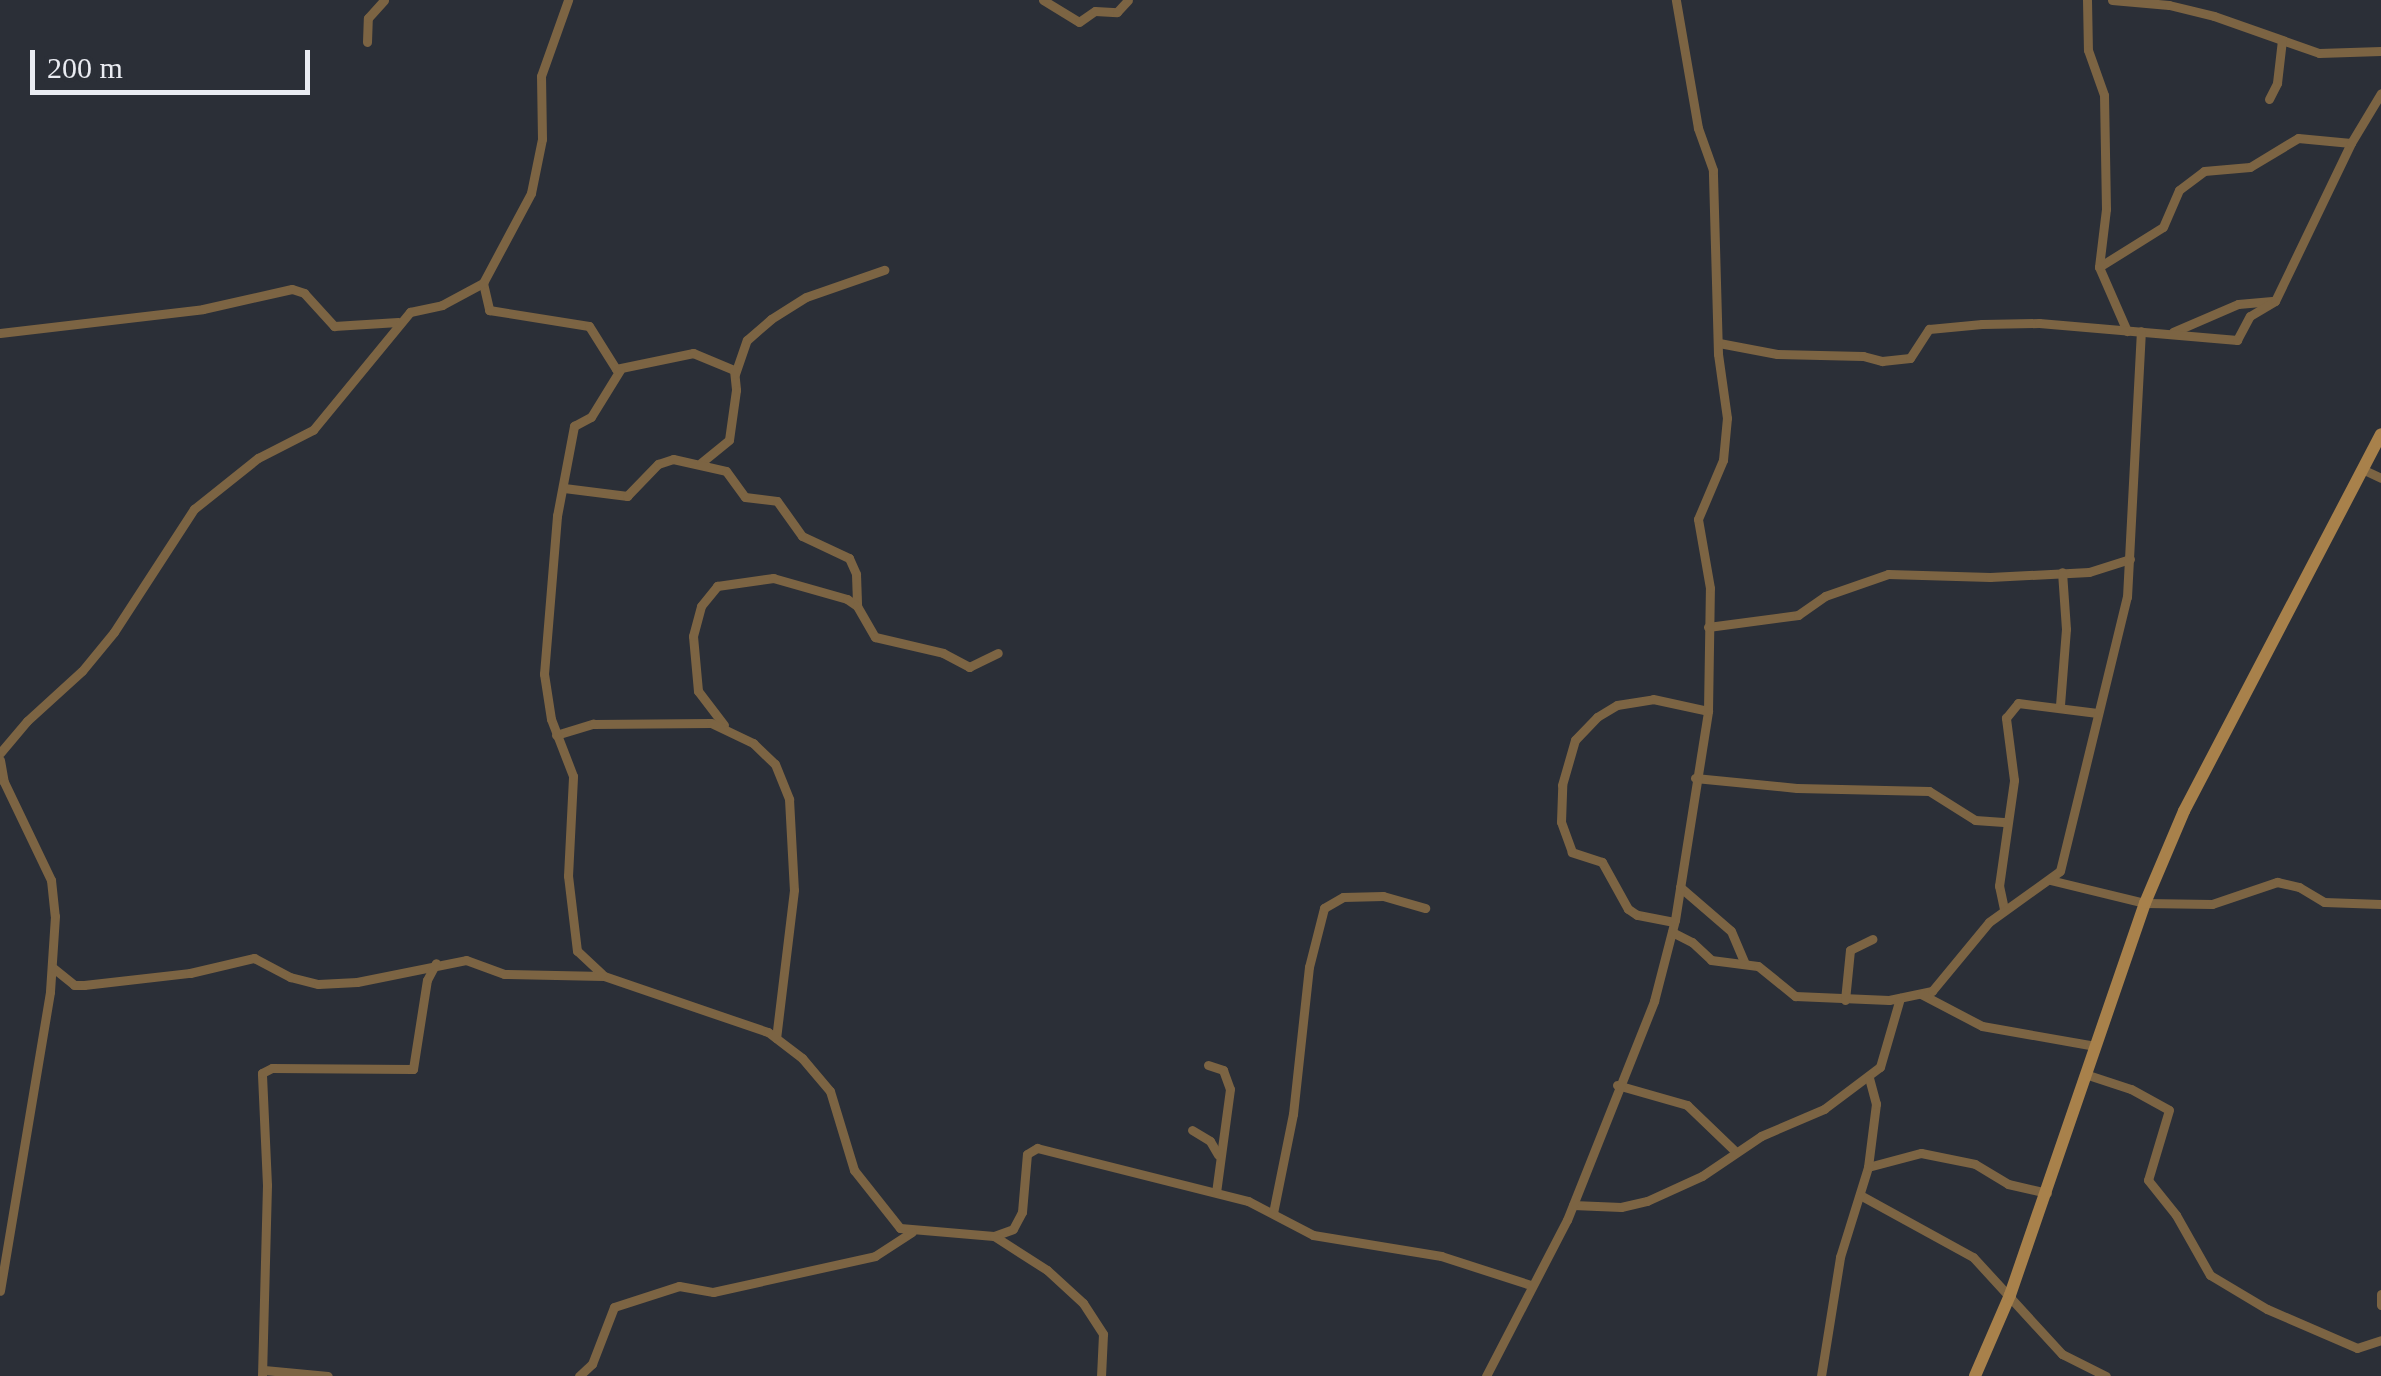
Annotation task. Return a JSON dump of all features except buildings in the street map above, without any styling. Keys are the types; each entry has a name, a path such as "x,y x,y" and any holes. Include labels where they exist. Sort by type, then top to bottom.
{"street":[{"path":"367,42 368,18 384,0"},
{"path":"0,1291 52,967 54,890 4,782 0,757 27,721 82,672 114,632 194,509 258,458 313,430 410,312 442,306 482,283 532,193 542,139 541,76 568,0"},
{"path":"1043,0 1079,22 1095,10 1116,12 1128,0"},
{"path":"1486,1376 1573,1205 1617,1085 1654,1001 1673,927 1708,712 1710,588 1698,520 1719,474 1728,434 1718,343 1713,170 1698,128 1676,0"},
{"path":"2087,0 2088,50 2104,95 2106,210 2099,267 2127,331"},
{"path":"2112,0 2169,5 2239,22 2320,53 2381,50"},
{"path":"2269,99 2277,83 2282,40"},
{"path":"1718,343 1777,354 1863,356 1882,362 1910,358 1932,328 2038,323 2237,340 2250,316 2276,301 2351,143 2381,93"},
{"path":"2099,267 2163,227 2179,190 2204,170 2250,168 2298,138 2351,143"},
{"path":"702,463 729,440 736,374 747,340 806,297 884,270"},
{"path":"482,283 490,310 589,326 612,365 620,370"},
{"path":"0,333 202,309 292,289 304,293 334,326 398,322"},
{"path":"2171,334 2238,304 2276,301"},
{"path":"1708,712 1653,698 1617,705 1596,717 1575,740 1562,784 1560,822 1572,852 1602,862 1628,909 1637,916 1673,927 1711,960 1758,966 1795,996 1844,1000 1900,998 1921,994 1939,984 1965,947 2004,909 2050,880 2064,863 2097,713 2121,635 2130,559 2141,331"},
{"path":"604,976 577,951 568,876 573,776 556,735 544,674 558,516 574,426 591,416 620,370 693,353 729,366 736,374"},
{"path":"1975,1376 2047,1193 2145,903 2210,756 2381,434"},
{"path":"564,488 622,498 630,495 662,462 702,463 726,471 745,496 776,502 802,536 849,558 856,574 857,606 875,637 944,653 969,667 998,653"},
{"path":"2362,469 2381,478"},
{"path":"1708,626 1798,614 1825,596 1888,574 1990,577 2090,572 2130,559"},
{"path":"2060,705 2066,629 2062,572"},
{"path":"776,1038 794,890 789,799 766,752 726,727 702,700 694,664 695,622 713,588 746,579 774,578 832,594 857,606"},
{"path":"2004,909 1999,886 2014,764 2006,718 2017,704 2060,705 2097,713"},
{"path":"556,735 594,724 710,723 726,727"},
{"path":"1695,778 1797,788 1929,790 1975,820 2007,822"},
{"path":"2050,880 2145,903 2212,904 2277,882 2299,888 2324,902 2381,904"},
{"path":"1680,887 1731,931 1744,962"},
{"path":"1274,1213 1292,1114 1308,967 1324,908 1342,897 1383,896 1425,908"},
{"path":"1844,1000 1850,950 1873,939"},
{"path":"52,967 74,985 190,973 254,958 290,977 318,984 415,972 436,963 466,960 504,974 604,976 704,1008 776,1038 825,1082 854,1170 889,1219 912,1232 994,1236 1013,1229 1020,1220 1026,1160 1035,1148 1216,1192 1274,1213 1313,1235 1441,1256 1532,1285"},
{"path":"328,1376 263,1373 262,1073 272,1068 413,1069 427,980 436,963"},
{"path":"1921,994 1982,1026 2095,1046"},
{"path":"1573,1205 1621,1207 1647,1201 1702,1176 1735,1151 1824,1109 1880,1067 1900,998"},
{"path":"1208,1065 1227,1074 1230,1089 1216,1192"},
{"path":"2085,1074 2131,1089 2169,1110 2148,1180 2176,1215 2210,1275 2267,1309 2357,1348 2369,1348 2381,1340"},
{"path":"1821,1376 1840,1257 1868,1167 1876,1104 1869,1078"},
{"path":"1617,1085 1687,1104 1735,1151"},
{"path":"1192,1130 1210,1141 1219,1157"},
{"path":"1868,1167 1921,1152 1975,1164 2008,1184 2047,1193"},
{"path":"1860,1196 1973,1256 2062,1354 2106,1376"},
{"path":"579,1376 592,1364 614,1307 679,1286 713,1292 875,1256 912,1232"},
{"path":"994,1236 1047,1270 1083,1304 1103,1334 1101,1376"},
{"path":"2381,1294 2381,1304"}]}
